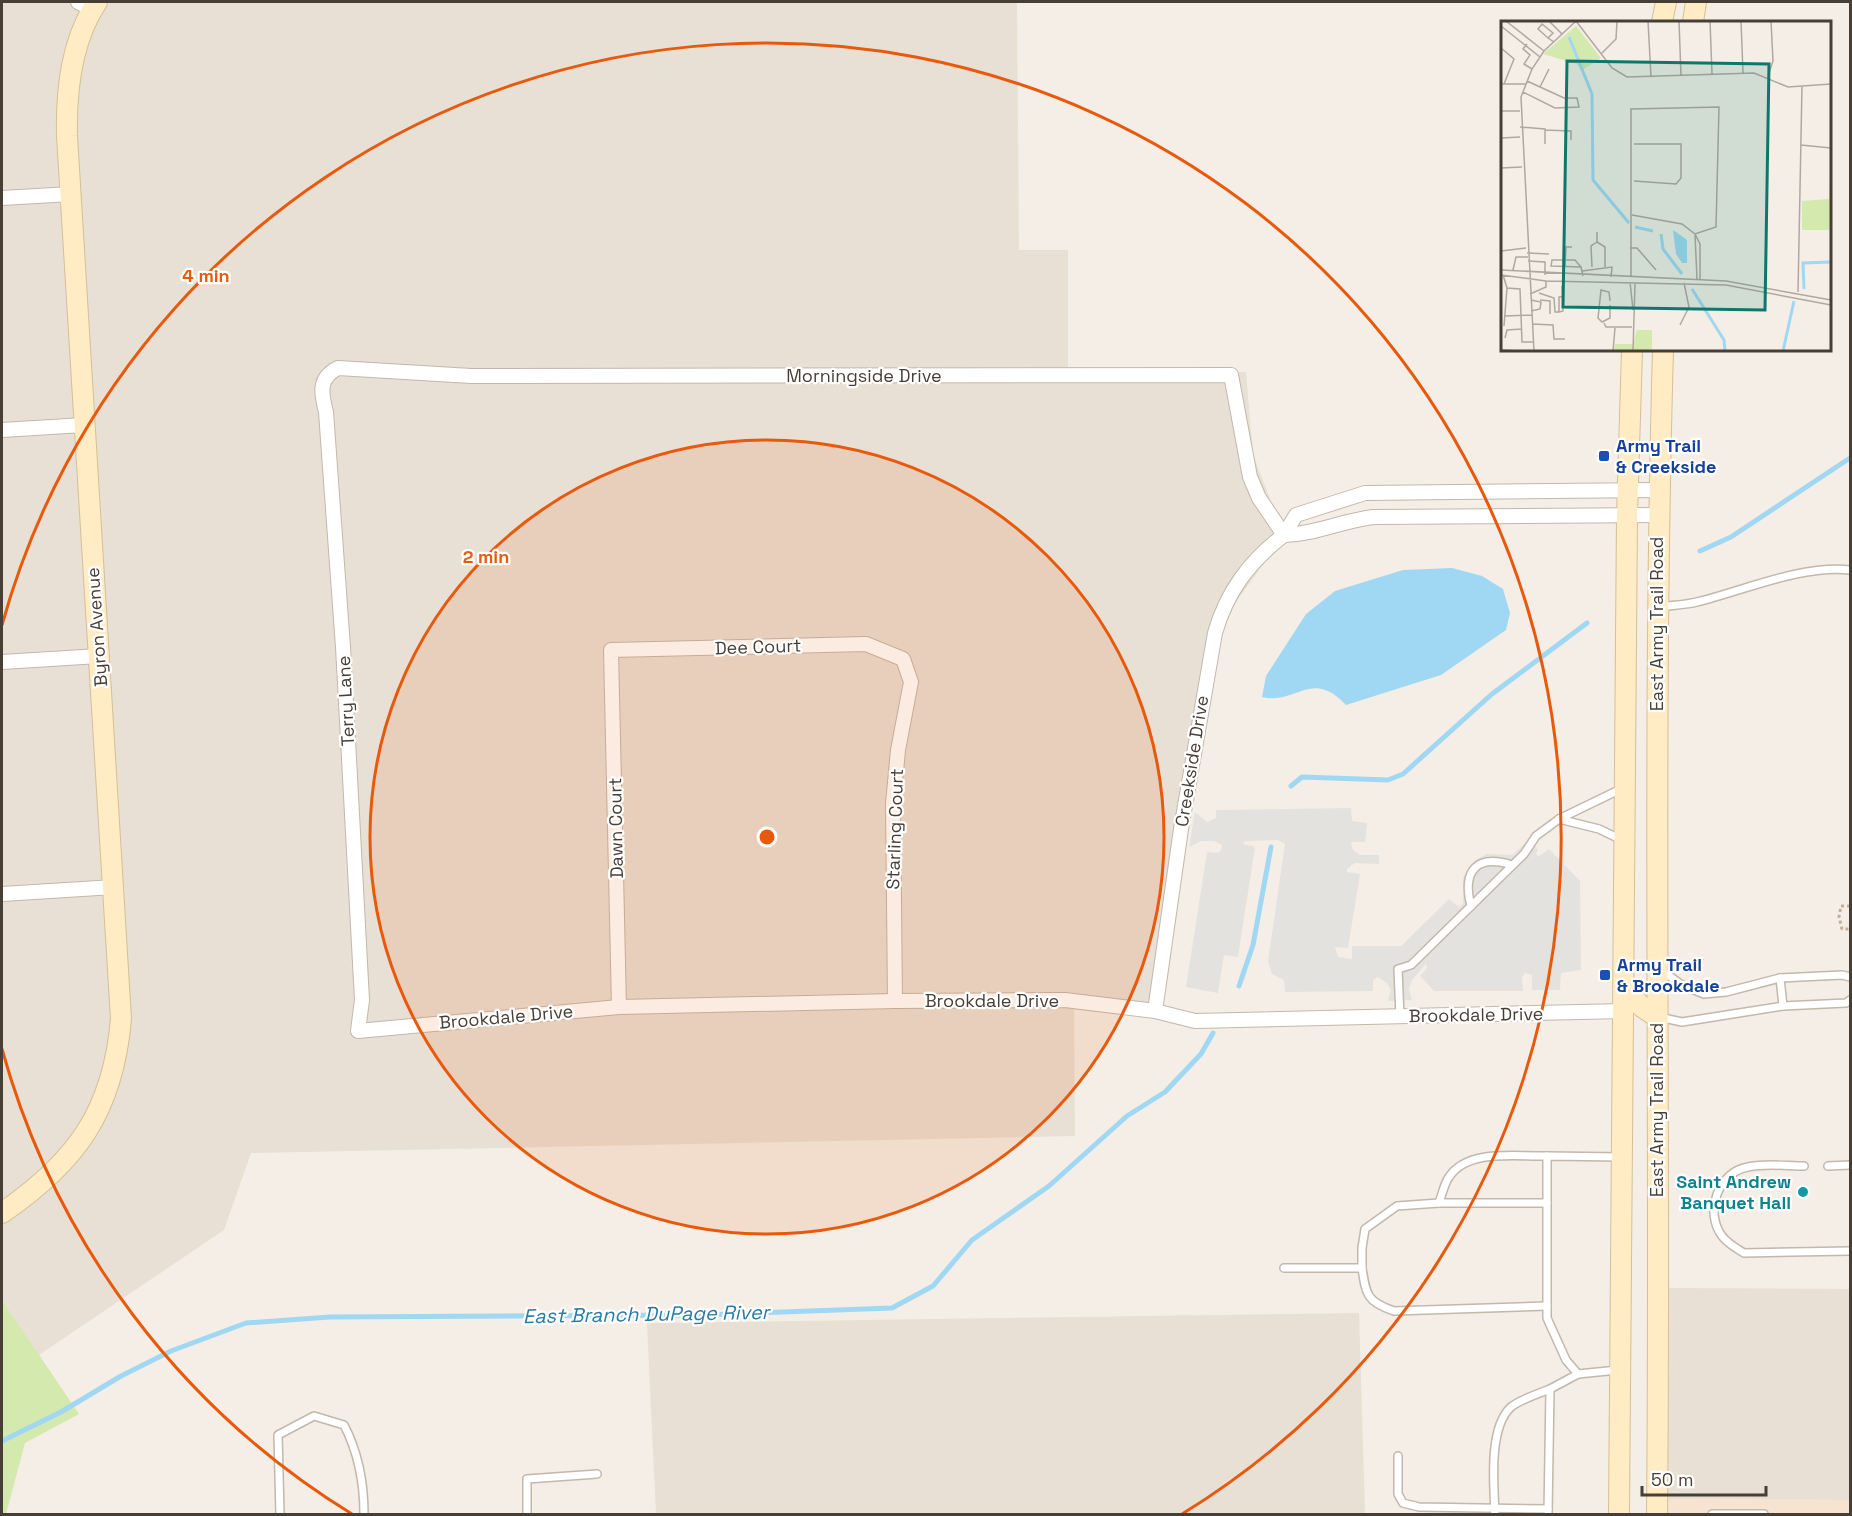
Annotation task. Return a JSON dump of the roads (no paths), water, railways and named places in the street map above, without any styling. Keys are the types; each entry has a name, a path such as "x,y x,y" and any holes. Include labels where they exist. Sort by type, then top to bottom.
{"main road":[{"path":"1662,21 1666,2"},
{"path":"1693,21 1696,2"},
{"name":"Byron Avenue","path":"2,1213 46,1181 65,1162 91,1125 106,1096 119,1046 121,1019 67,136 68,89 89,4"},
{"name":"East Army Trail Road","path":"1619,1515 1627,516 1632,351"},
{"name":"East Army Trail Road","path":"1657,1515 1657,607 1663,351"},
{"path":"1624,988 1641,1007 1657,1017"}],"street":[{"path":"2,198 71,194"},
{"name":"Morningside Drive","path":"327,373 338,368 471,376 1231,375 1250,477 1259,498 1284,535"},
{"name":"Terry Lane","path":"327,373 321,385 326,412 343,646 362,1000 358,1030"},
{"path":"2,430 84,425"},
{"name":"Creekside Drive","path":"1155,1011 1181,829 1221,610 1238,580 1263,552 1284,535 1296,515 1365,493 1658,490"},
{"path":"1448,492 1448,517"},
{"path":"1284,535 1308,534 1349,520 1658,515"},
{"name":"Dee Court","path":"611,650 866,644 903,659"},
{"name":"Dawn Court","path":"611,650 619,1007"},
{"path":"2,662 99,656"},
{"name":"Starling Court","path":"894,1001 893,804 898,750 911,682 903,659"},
{"path":"2,894 114,887"},
{"name":"Brookdale Drive","path":"358,1030 619,1007 894,1001 1065,1000 1155,1011 1195,1021 1624,1011"}],"lane":[{"path":"1657,607 1695,602 1813,572 1836,568 1851,570"},
{"path":"1400,1017 1398,969 1412,965 1524,854 1536,836 1559,819 1626,787"},
{"path":"1559,819 1599,829 1626,842"},
{"path":"1471,906 1467,891 1469,876 1474,868 1485,861 1497,860 1512,865"},
{"path":"1657,968 1682,985 1704,994 1726,992 1780,978 1842,975 1851,977"},
{"path":"1780,978 1784,1006"},
{"path":"1657,1017 1682,1022 1784,1006 1846,1003 1851,1000"},
{"path":"1547,1156 1547,1318 1566,1360 1578,1374"},
{"path":"1439,1203 1450,1176 1467,1163 1483,1157 1622,1157"},
{"path":"1828,1166 1851,1165"},
{"path":"1804,1166 1748,1167 1735,1172 1724,1181 1716,1194 1713,1208 1715,1222 1722,1236 1744,1253 1851,1251"},
{"path":"1547,1203 1439,1203 1397,1206 1365,1229 1362,1268 1366,1293 1377,1305 1394,1311 1547,1306"},
{"path":"1284,1268 1362,1268"},
{"path":"1495,1511 1493,1455 1498,1433 1511,1407 1578,1374 1620,1370"},
{"path":"1398,1456 1398,1494 1403,1503 1419,1507 1548,1512 1550,1389"},
{"path":"280,1515 278,1435 314,1416 344,1425 354,1444 362,1475 364,1515"},
{"path":"527,1515 527,1479 597,1474"},
{"path":"1712,1515 1764,1515"}],"water":[{"path":"1452,568 1482,576 1503,589 1510,613 1506,630 1441,675 1346,705 1334,694 1313,688 1274,698 1262,697 1266,676 1306,614 1335,591 1403,570"}],"waterway":[{"name":"East Branch DuPage River","path":"1700,551 1731,537 1850,458"},
{"name":"East Branch DuPage River","path":"1291,786 1302,777 1388,780 1403,774 1492,694 1587,623"},
{"name":"East Branch DuPage River","path":"1239,986 1253,945 1271,847"},
{"name":"East Branch DuPage River","path":"2,1441 61,1412 121,1376 171,1351 246,1323 330,1317 704,1315 892,1308 933,1286 972,1240 1049,1186 1127,1116 1165,1092 1201,1054 1213,1033"}],"place":[{"name":"Army Trail & Creekside","path":"1604,456"},
{"name":"Army Trail & Brookdale","path":"1605,975"},
{"name":"Saint Andrew Banquet Hall","path":"1803,1192"}]}
